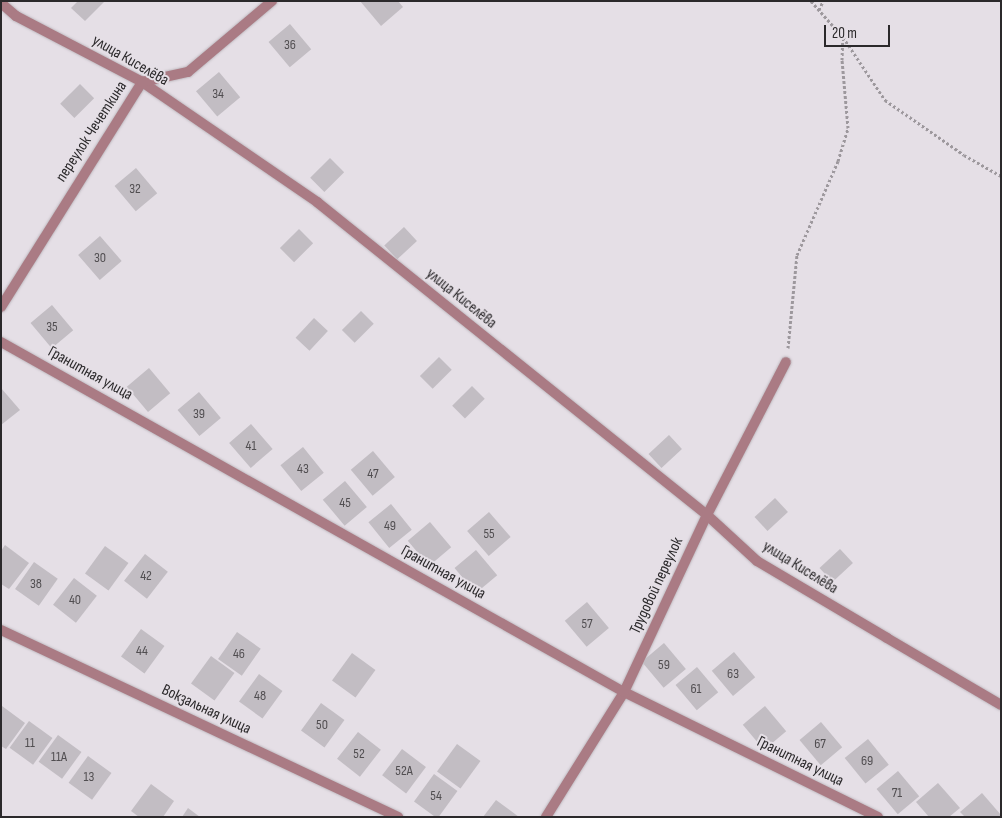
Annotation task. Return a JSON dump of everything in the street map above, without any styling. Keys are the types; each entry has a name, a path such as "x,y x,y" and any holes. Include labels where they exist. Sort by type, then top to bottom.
{"street":[{"name":"переулок Чечеткина","path":"1,306 142,82 188,72 272,1"},
{"name":"улица Киселёва","path":"1,3 16,16 142,82 317,202 707,515 757,561 1001,705"},
{"name":"Гранитная улица","path":"1,342 624,692 878,817"},
{"name":"Трудовой переулок","path":"546,817 624,692 707,515 786,362"},
{"name":"Вокзальная улица","path":"1,630 398,817"}],"path":[{"path":"811,1 843,37 885,100 964,155 1001,176"},
{"path":"819,10 823,1"},
{"path":"786,362 797,255 838,161 848,128 842,60 843,37"}],"building":[{"path":"78,1 105,1 85,21 71,8"},
{"path":"360,1 398,1 403,7 381,26"},
{"path":"290,24 311,49 290,67 269,42"},
{"path":"219,72 240,97 217,117 196,91"},
{"path":"80,84 94,98 74,118 60,104"},
{"path":"330,158 344,172 324,192 310,178"},
{"path":"136,168 157,193 136,211 115,186"},
{"path":"404,227 417,241 397,259 384,245"},
{"path":"299,229 313,243 294,262 280,248"},
{"path":"100,236 122,261 100,280 78,255"},
{"path":"52,305 73,330 52,348 31,323"},
{"path":"361,311 374,324 355,343 342,330"},
{"path":"314,318 328,331 309,351 296,338"},
{"path":"439,357 452,370 433,389 420,376"},
{"path":"149,368 170,393 148,412 127,387"},
{"path":"472,386 485,399 465,419 452,406"},
{"path":"1,388 20,410 1,425"},
{"path":"199,392 221,418 199,436 178,410"},
{"path":"251,424 273,449 251,468 229,443"},
{"path":"669,435 682,449 661,468 649,454"},
{"path":"303,447 324,473 301,491 280,465"},
{"path":"373,451 395,477 373,496 351,470"},
{"path":"345,481 367,507 345,526 323,500"},
{"path":"775,498 788,512 767,531 755,517"},
{"path":"391,504 412,530 389,548 368,522"},
{"path":"489,512 511,537 489,556 467,531"},
{"path":"430,522 451,547 429,566 408,541"},
{"path":"5,545 29,563 9,589 1,584 1,551"},
{"path":"105,546 128,563 108,591 85,574"},
{"path":"840,549 853,563 832,582 820,568"},
{"path":"476,550 497,575 476,593 455,568"},
{"path":"145,554 168,572 147,599 124,581"},
{"path":"34,562 58,579 39,606 15,589"},
{"path":"74,578 97,596 76,623 53,605"},
{"path":"587,602 609,628 587,647 565,621"},
{"path":"141,629 164,646 144,674 121,657"},
{"path":"237,632 261,649 242,676 218,659"},
{"path":"664,643 686,669 664,688 642,662"},
{"path":"734,652 755,677 733,696 712,671"},
{"path":"352,653 375,670 355,698 332,681"},
{"path":"211,656 234,673 214,701 191,684"},
{"path":"697,667 718,692 697,710 676,685"},
{"path":"259,674 282,691 262,719 239,702"},
{"path":"321,703 344,720 324,748 301,731"},
{"path":"2,706 25,723 6,749 1,746"},
{"path":"765,706 786,731 764,750 743,725"},
{"path":"29,721 52,738 33,765 10,748"},
{"path":"821,722 842,747 821,765 800,740"},
{"path":"358,732 381,750 360,777 337,759"},
{"path":"58,735 81,752 62,779 39,762"},
{"path":"868,739 889,765 865,784 845,758"},
{"path":"457,744 480,761 460,789 437,772"},
{"path":"402,749 426,767 406,793 382,775"},
{"path":"88,756 111,773 92,800 69,783"},
{"path":"898,771 919,796 898,814 877,789"},
{"path":"434,774 457,791 439,817 435,817 414,802"},
{"path":"938,783 960,808 949,817 929,817 916,802"},
{"path":"151,784 174,801 163,817 139,817 131,811"},
{"path":"982,793 1001,817 965,817 960,812"},
{"path":"496,800 519,817 483,817"},
{"path":"188,808 200,817 182,817"}]}
